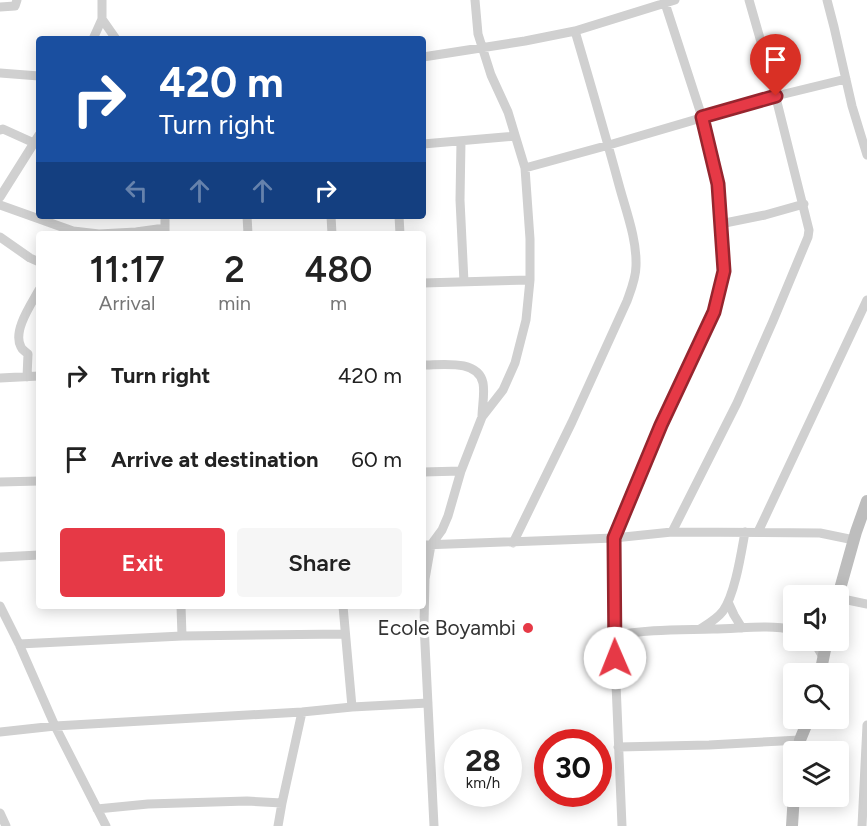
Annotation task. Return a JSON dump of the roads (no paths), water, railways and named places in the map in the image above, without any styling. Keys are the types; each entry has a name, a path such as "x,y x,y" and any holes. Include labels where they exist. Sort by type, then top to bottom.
{"street":[{"path":"0,7 15,6 17,0"},
{"path":"94,36 102,19 102,0"},
{"path":"426,562 427,545 442,530 482,417 503,390 514,363 526,320 530,280 530,239 525,168 508,112 491,75 478,34 475,0"},
{"path":"426,56 575,31 664,1 675,0"},
{"path":"672,532 737,403 808,237 809,224 749,0"},
{"path":"827,0 852,106 867,155"},
{"path":"622,826 614,636 614,538 661,425 717,303 724,271 717,179 702,117 664,1"},
{"path":"102,19 114,36"},
{"path":"513,543 572,422 627,301 636,266 635,246 609,146 575,31"},
{"path":"0,73 36,76"},
{"path":"525,168 609,146 776,96 846,79"},
{"path":"0,130 36,139"},
{"path":"426,144 514,136"},
{"path":"0,197 36,141"},
{"path":"461,141 460,200 464,282"},
{"path":"29,153 36,154"},
{"path":"720,224 804,204"},
{"path":"0,205 36,218"},
{"path":"39,219 73,231"},
{"path":"0,237 36,261"},
{"path":"426,284 530,280"},
{"path":"27,377 28,354 20,346 19,339 23,320 36,300"},
{"path":"758,532 867,300"},
{"path":"426,365 459,365 471,368 479,374 483,382 482,417"},
{"path":"0,378 36,376"},
{"path":"426,472 461,471"},
{"path":"0,482 36,481"},
{"path":"841,585 867,501"},
{"path":"427,545 614,538 672,532 820,533 854,540"},
{"path":"700,629 721,613 728,602 745,532"},
{"path":"0,557 36,555"},
{"path":"849,599 867,603"},
{"path":"728,602 742,628"},
{"path":"0,606 55,726 106,826"},
{"path":"181,609 182,636"},
{"path":"343,609 352,707"},
{"path":"424,609 434,826"},
{"path":"614,636 700,629 783,627"},
{"path":"19,644 182,636 345,634"},
{"path":"819,651 823,657"},
{"path":"822,663 824,651"},
{"path":"0,732 55,726 428,703"},
{"path":"278,826 302,712"},
{"path":"862,826 867,725"},
{"path":"618,747 783,746"},
{"path":"97,808 247,801 282,802"},
{"path":"792,826 793,807"},
{"path":"0,813 6,826"}],"place":[{"name":"Ecole Boyambi","path":"528,628"}]}
